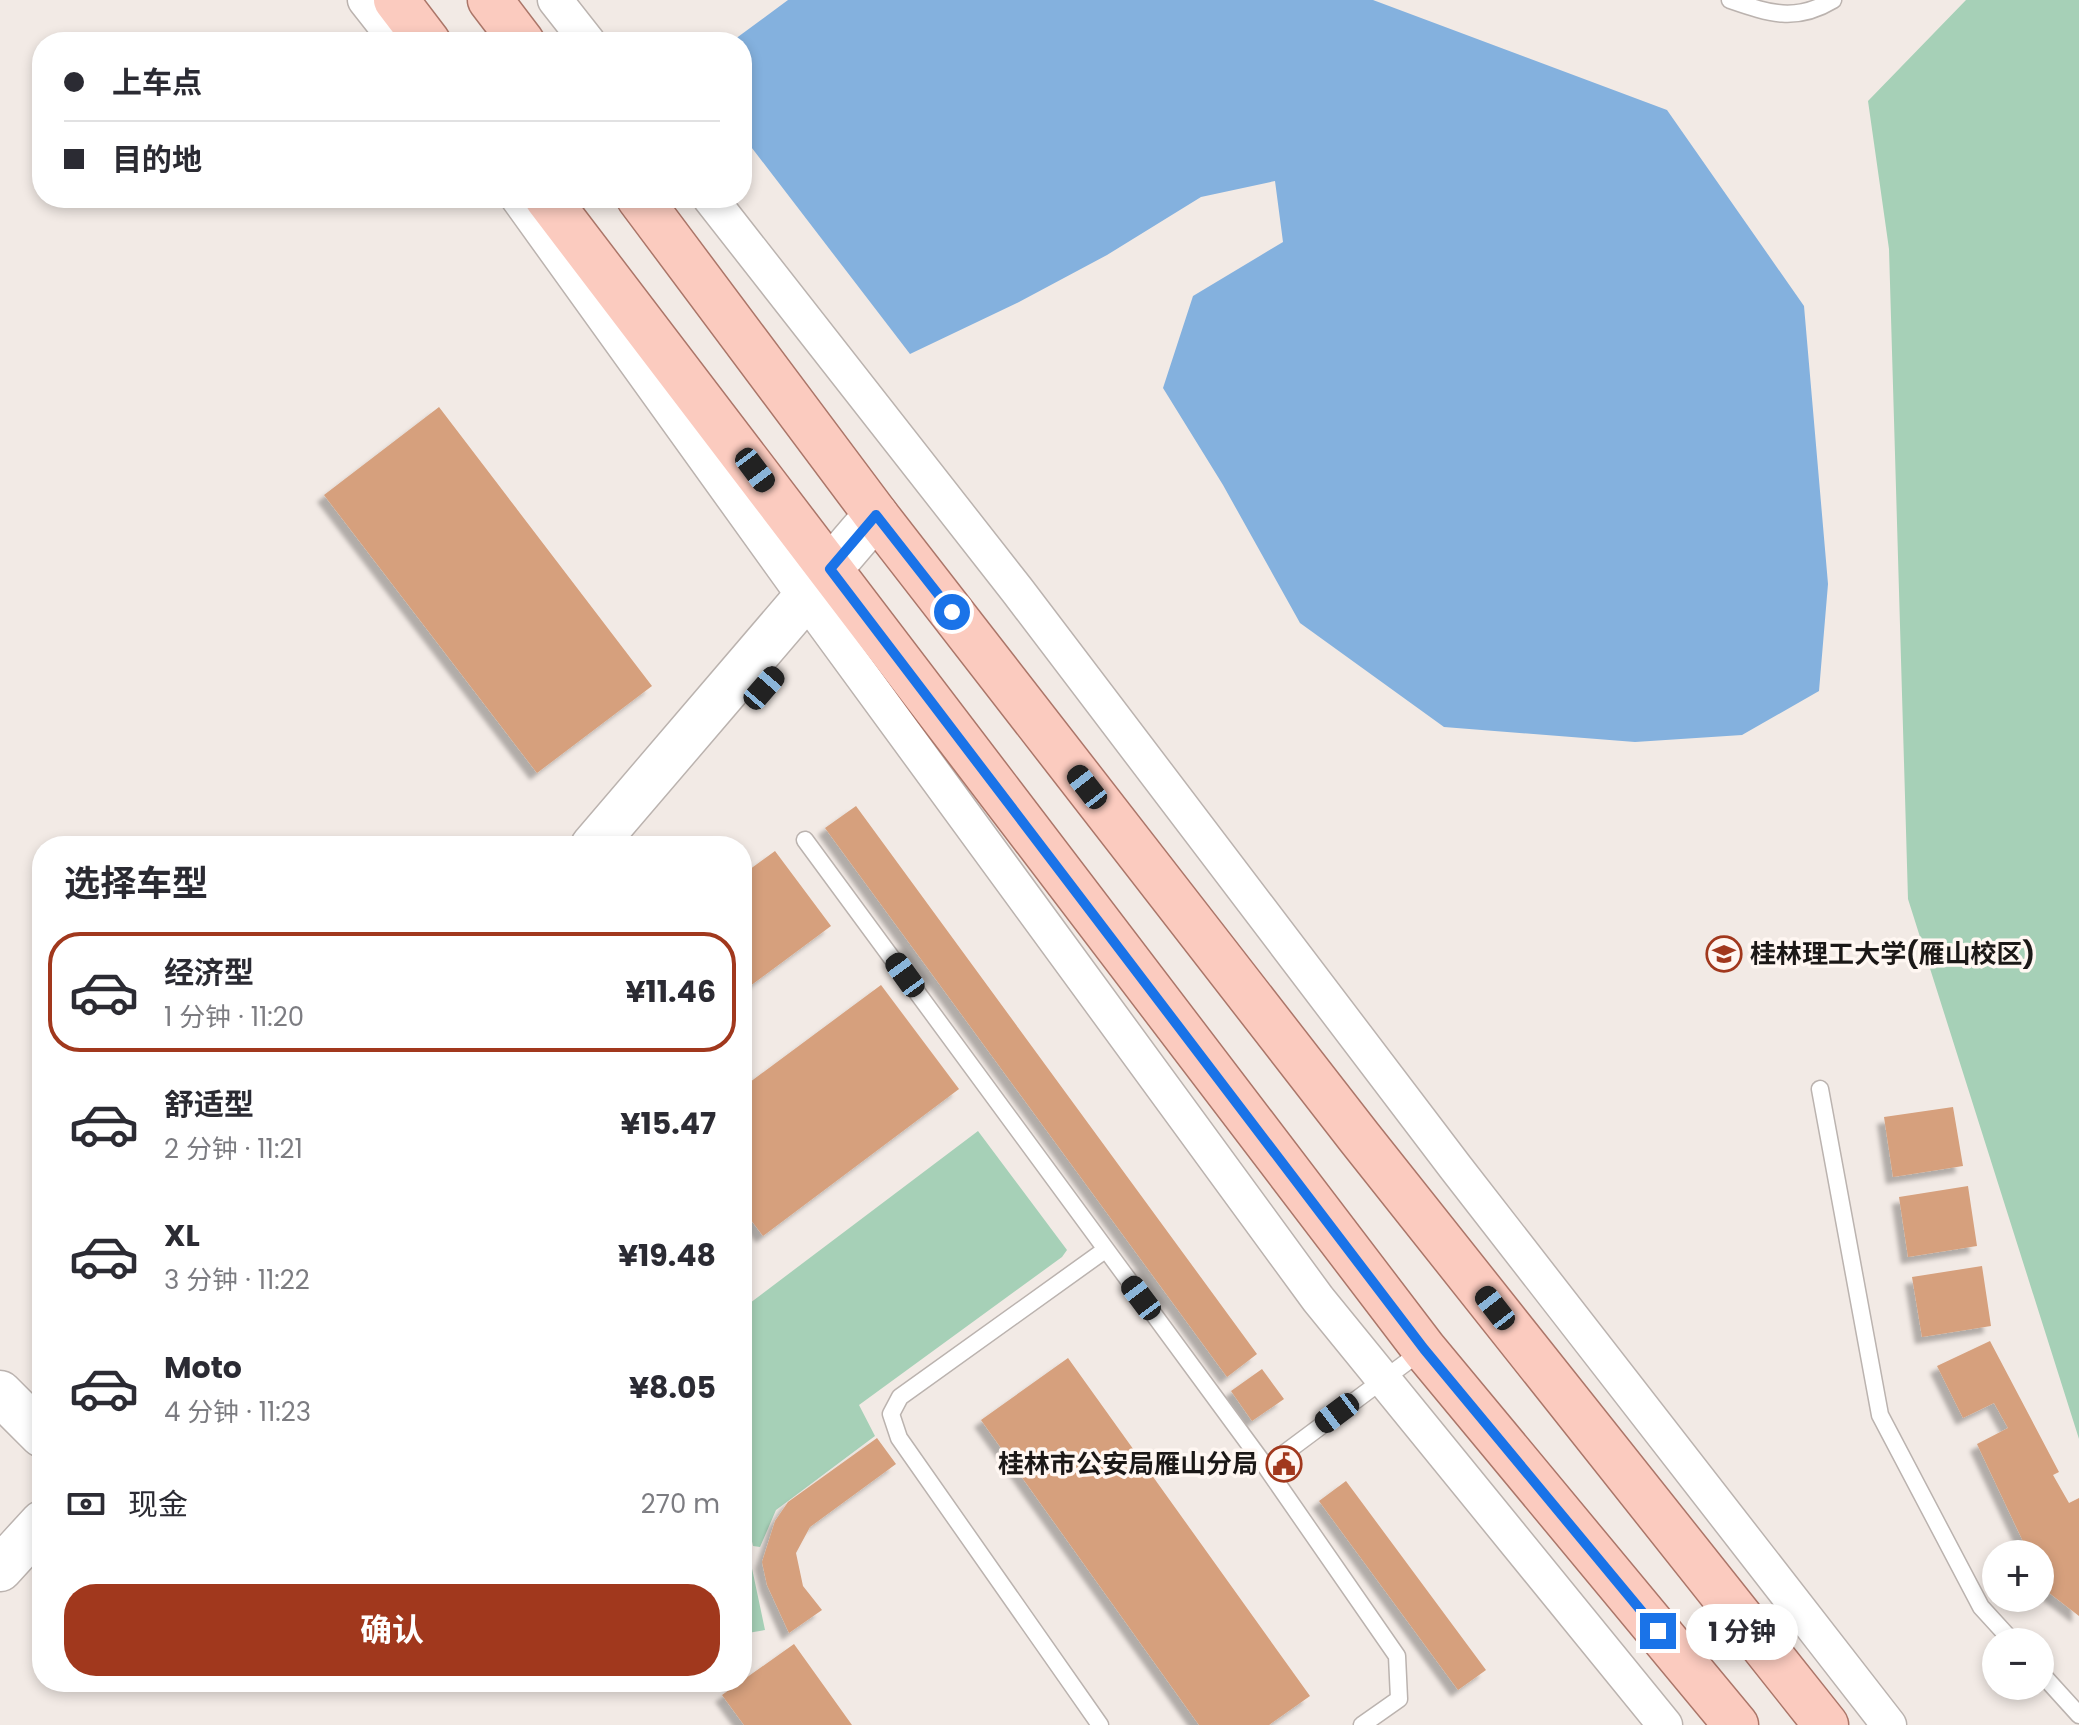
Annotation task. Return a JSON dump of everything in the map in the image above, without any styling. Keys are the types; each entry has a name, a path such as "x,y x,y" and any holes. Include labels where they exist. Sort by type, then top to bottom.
{"main road":[{"path":"396,0 420,32"},
{"path":"490,0 514,32"},
{"path":"554,208 826,595 1424,1349 1736,1725"},
{"path":"646,208 885,526 1359,1137 1826,1725"}],"street":[{"path":"365,0 390,32"},
{"path":"555,0 580,32"},
{"path":"526,208 826,595 1318,1299 1665,1725"},
{"path":"718,208 1008,577 1456,1168 1889,1725"},
{"path":"636,836 826,595 885,526"},
{"path":"602,836 826,595"},
{"path":"0,1393 32,1425"},
{"path":"0,1535 32,1500"},
{"path":"0,1569 32,1534"}],"lane":[{"path":"1730,0 1773,14 1815,9 1833,0"},
{"path":"1762,0 1773,14"},
{"path":"805,840 1266,1467 1397,1656 1399,1699 1362,1725"},
{"path":"1820,1089 1880,1415 1981,1607 2000,1628"},
{"path":"1100,1725 899,1438 891,1414 900,1397 1105,1250"},
{"path":"1266,1467 1424,1349"},
{"path":"2054,1687 2079,1715"}],"green space":[{"path":"1966,0 2079,0 2079,1439 1908,899 1889,249 1868,101"},
{"path":"978,1131 1067,1250 1062,1257 859,1405 875,1436 776,1510 760,1547 753,1546 752,1542 752,1301"},
{"path":"752,1568 765,1630 752,1632"}],"water":[{"path":"788,0 1373,0 1667,110 1804,306 1828,584 1819,691 1742,735 1635,742 1444,727 1300,623 1223,485 1163,388 1193,296 1283,242 1275,181 1201,197 1107,255 1019,302 910,354 752,148 752,32 745,32"}],"building":[{"path":"439,407 652,686 537,773 324,495"},
{"path":"856,806 1257,1354 1227,1377 825,828"},
{"path":"775,851 831,926 752,985 752,868"},
{"path":"881,985 959,1089 763,1236 752,1221 752,1081"},
{"path":"1953,1107 1963,1166 1893,1177 1884,1117"},
{"path":"1968,1186 1977,1246 1908,1257 1899,1197"},
{"path":"1982,1266 1991,1326 1922,1337 1912,1277"},
{"path":"1990,1341 2059,1472 2053,1475 2069,1503 2079,1498 2079,1616 2054,1597 2054,1540 2022,1540 1977,1444 2008,1428 1994,1403 1963,1418 1937,1366"},
{"path":"1068,1358 1310,1696 1269,1725 1199,1725 981,1420"},
{"path":"1262,1369 1284,1399 1252,1421 1231,1391"},
{"path":"877,1438 896,1464 810,1527 796,1553 803,1586 822,1610 789,1633 767,1585 762,1562 775,1521 788,1502"},
{"path":"1346,1481 1486,1670 1458,1690 1319,1501"},
{"path":"794,1644 852,1725 744,1725 722,1695 726,1692 752,1692 752,1674"}],"place":[{"name":"桂林理工大学(雁山校区)","path":"1724,954"},
{"name":"桂林市公安局雁山分局","path":"1284,1464"}],"route":[{"path":"952,612 876,515 830,569 1424,1349 1658,1631"}]}
